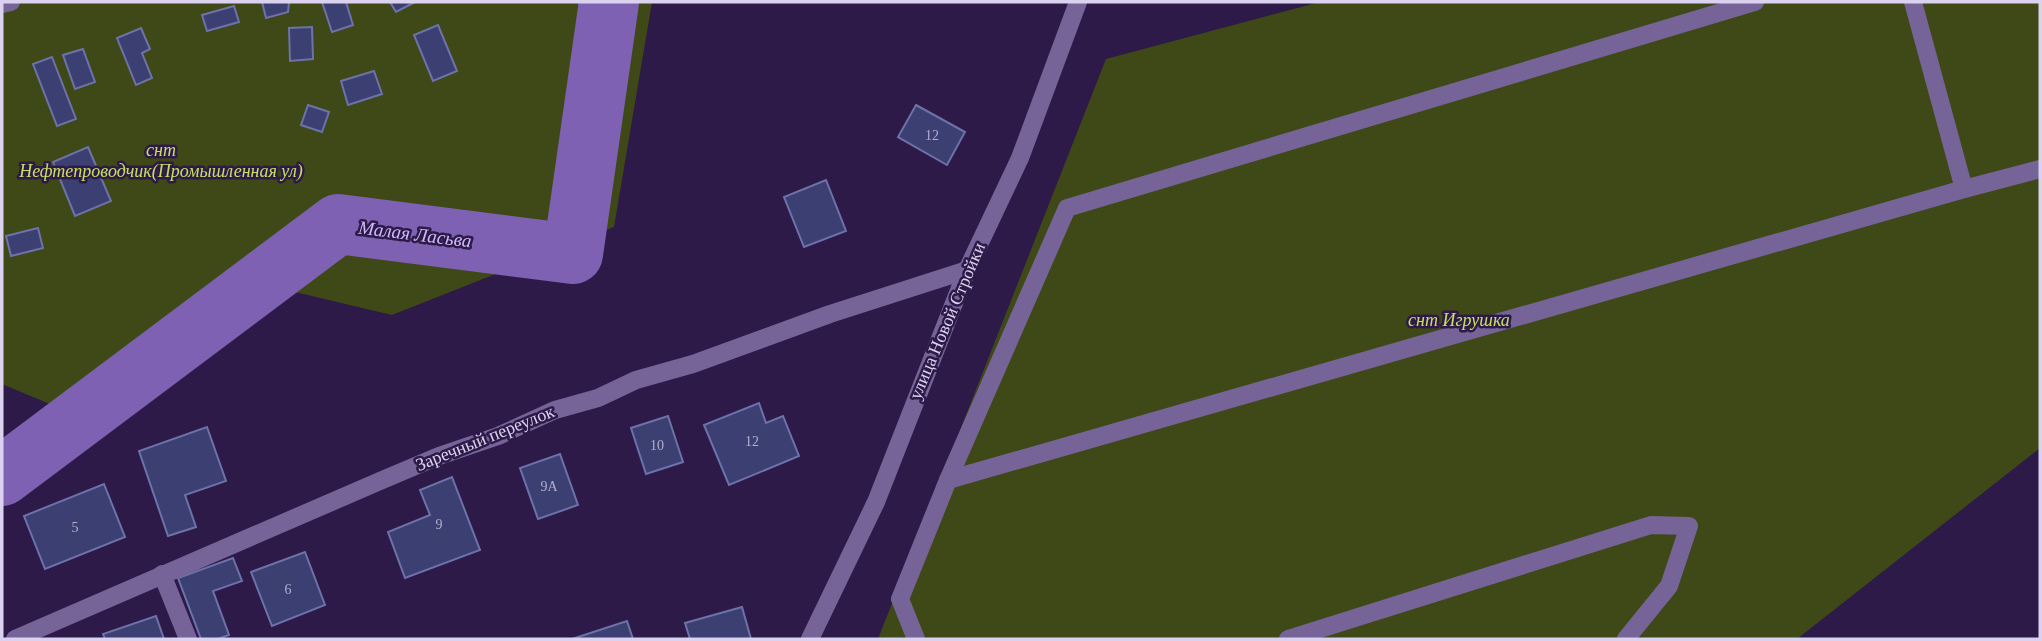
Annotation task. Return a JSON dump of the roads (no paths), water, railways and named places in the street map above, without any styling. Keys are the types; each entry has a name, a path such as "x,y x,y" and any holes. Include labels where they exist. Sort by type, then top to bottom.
{"street":[{"path":"2,4 11,2"},
{"name":"улица Новой Стройки","path":"810,639 876,502 905,421 967,270 1020,158 1078,2"},
{"path":"916,639 900,599 948,480 1066,208 1755,2"},
{"path":"1913,2 1964,189"},
{"path":"948,480 2040,169"},
{"name":"Заречный переулок","path":"15,639 416,466 498,436 555,410 598,398 636,380 692,365 830,314 967,270"},
{"path":"1288,639 1651,525 1689,526 1670,586 1626,639"},
{"path":"162,574 188,639"}],"waterway":[{"name":"Малая Ласьва","path":"2,476 338,224 573,254 609,2"}],"park label":[{"name":"снт Нефтепроводчик(Промышленная ул)","path":"161,160"},
{"name":"снт Игрушка","path":"1459,320"}]}
